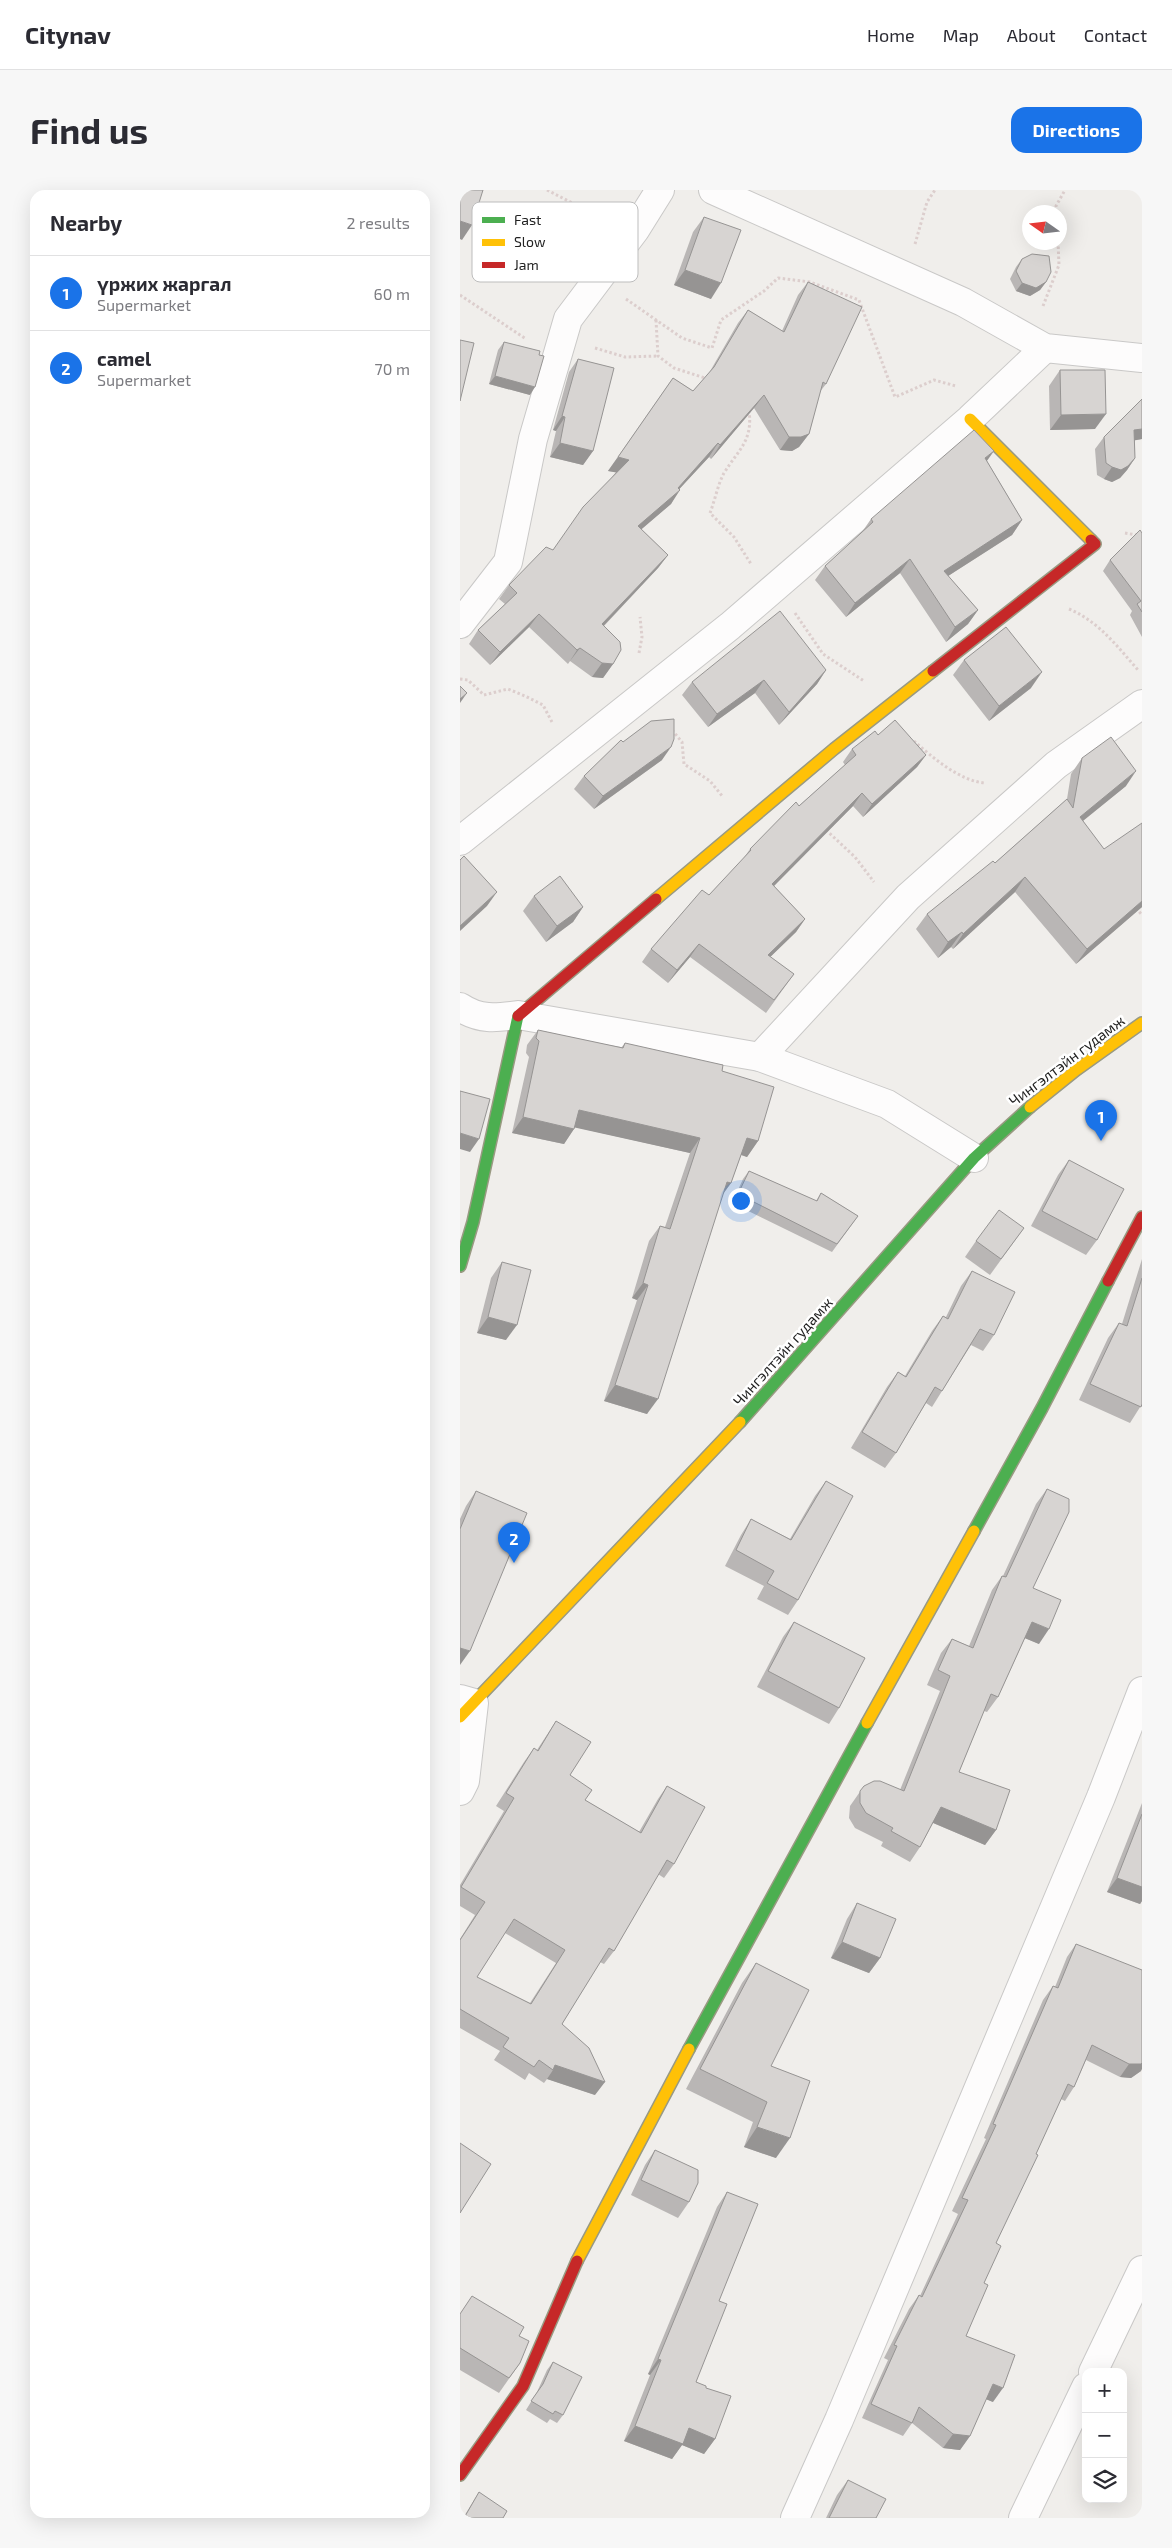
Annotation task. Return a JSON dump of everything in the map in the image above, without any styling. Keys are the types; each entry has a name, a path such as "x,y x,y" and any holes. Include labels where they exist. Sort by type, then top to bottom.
{"street":[{"path":"638,225 660,190"},
{"path":"713,190 964,302 1045,348 1142,358"},
{"path":"460,624 508,562 532,439 568,319 596,282"},
{"path":"460,841 772,589 970,419 1045,348"},
{"path":"460,1266 473,1222 518,1015 834,749 1095,544 970,419"},
{"path":"760,1057 896,910 1056,765 1142,704"},
{"path":"460,1007 471,1014 494,1019 518,1015 760,1057 887,1104 974,1158"},
{"name":"Чингэлтэйн гудамж","path":"465,1706 714,1452 974,1158 1014,1120 1064,1078 1142,1023"},
{"path":"460,2475 523,2386 582,2249 776,1886 1042,1408 1142,1217"},
{"path":"794,2518 840,2420 1097,1806 1142,1691"},
{"path":"460,1791 465,1781 465,1706"},
{"path":"1095,2368 1142,2270"},
{"path":"1024,2518 1082,2395"}],"path":[{"path":"547,190 570,202"},
{"path":"906,276 927,202 934,190"},
{"path":"1057,205 1065,190"},
{"path":"1021,335 1046,301 1059,265 1058,250"},
{"path":"601,282 682,338 712,348 721,320 764,291 778,278 810,282 859,300 895,397 934,380 994,396"},
{"path":"460,295 527,340 559,350 591,346 625,357 658,356 674,368 710,379"},
{"path":"656,320 658,356"},
{"path":"748,406 750,420 747,443 724,474 710,513 734,537 823,654 861,678"},
{"path":"1090,620 1110,637 1142,674"},
{"path":"460,679 468,680 484,695 508,689 543,705 571,753"},
{"path":"887,708 902,732 951,769"},
{"path":"667,724 682,742 684,764 710,781 729,804 742,828"},
{"path":"837,841 866,868 878,888 896,910"},
{"path":"1134,906 1142,915"}],"building":[{"path":"460,190 483,190 479,202 472,202 472,225 460,221"},
{"path":"704,217 741,230 721,283 685,270"},
{"path":"1032,254 1049,256 1051,272 1046,282 1036,288 1022,283 1016,271 1022,259"},
{"path":"808,282 862,307 826,384 823,382 809,434 801,437 789,437 764,395 720,445 718,443 678,488 680,490 638,526 668,555 602,624 620,642 621,650 613,664 602,663 580,648 577,650 539,614 500,652 478,630 517,593 509,585 546,547 553,550 583,507 629,460 618,457 673,378 693,391 714,367 748,310 784,332"},
{"path":"460,340 474,343 460,401"},
{"path":"504,342 540,351 539,355 544,356 535,387 495,376"},
{"path":"578,359 614,368 593,451 560,443 565,417 562,416"},
{"path":"1060,370 1105,370 1106,414 1061,415"},
{"path":"1142,399 1142,429 1134,430 1135,458 1128,466 1121,470 1112,467 1106,463 1104,437"},
{"path":"974,430 994,451 985,458 1022,520 944,571 978,610 955,627 910,559 855,603 825,566 873,522 871,519"},
{"path":"1140,530 1142,533 1142,612 1137,604 1141,601 1110,560"},
{"path":"780,611 826,670 789,712 764,680 717,714 692,682"},
{"path":"1006,627 1042,672 999,706 964,660"},
{"path":"460,686 467,693 460,699"},
{"path":"674,719 674,739 671,747 603,796 584,776 621,740 623,742 651,721"},
{"path":"895,720 926,755 872,804 862,793 772,884 805,919 768,955 794,974 774,1000 699,944 677,970 651,949 702,890 709,895 796,802 799,806 856,755 852,749 875,731 878,735"},
{"path":"1111,737 1136,771 1080,817 1104,849 1142,823 1142,901 1087,949 1025,877 963,934 962,932 948,942 927,914 993,861 995,863 1067,799 1073,808 1082,758"},
{"path":"464,856 497,892 460,926 460,860"},
{"path":"560,876 583,907 557,926 534,896"},
{"path":"538,1030 623,1048 625,1043 723,1065 722,1071 774,1087 758,1141 747,1138 731,1183 727,1182 658,1399 615,1385 648,1285 643,1283 660,1226 670,1229 700,1138 579,1110 574,1129 523,1117 539,1041 536,1038"},
{"path":"460,1091 490,1099 479,1139 460,1133"},
{"path":"1069,1160 1124,1189 1097,1240 1042,1211"},
{"path":"749,1171 817,1201 821,1193 858,1216 837,1244 738,1194"},
{"path":"999,1210 1024,1228 1001,1259 976,1241"},
{"path":"502,1262 531,1270 517,1325 488,1317"},
{"path":"972,1271 1015,1292 994,1335 980,1329 942,1391 935,1387 896,1453 862,1432 898,1372 906,1377 943,1316 948,1319"},
{"path":"1142,1278 1141,1407 1090,1384 1119,1323 1127,1326"},
{"path":"826,1481 853,1496 798,1600 767,1583 774,1571 736,1550 751,1519 791,1540"},
{"path":"1047,1489 1069,1499 1069,1512 1033,1588 1061,1600 1049,1629 1032,1622 998,1697 991,1694 959,1772 1010,1790 996,1830 941,1807 920,1847 891,1831 893,1828 866,1813 860,1803 860,1791 864,1786 874,1781 880,1781 904,1791 950,1676 938,1670 952,1639 973,1648 1002,1576 1006,1577"},
{"path":"476,1491 527,1513 470,1651 460,1648 460,1529"},
{"path":"794,1622 865,1658 839,1708 768,1671"},
{"path":"556,1721 591,1742 570,1775 592,1790 585,1800 641,1833 667,1786 705,1807 674,1864 667,1860 614,1951 609,1948 562,2024 589,2048 605,2082 555,2065 553,2070 539,2060 534,2067 503,2047 509,2038 460,2009 460,1940 485,1902 461,1887 514,1798 506,1793 534,1748 538,1751","holes":["514,1919 565,1950 531,2004 477,1977"]},
{"path":"1142,1814 1142,1887 1117,1878"},
{"path":"857,1903 896,1919 880,1958 842,1942"},
{"path":"1076,1944 1142,1970 1142,2063 1129,2064 1092,2045 1074,2087 1068,2084 1036,2154 1038,2155 996,2243 1001,2246 984,2283 988,2285 966,2336 1015,2355 1003,2388 993,2384 970,2436 953,2434 919,2407 912,2423 871,2404 897,2346 894,2345 919,2295 922,2297 968,2200 962,2198 996,2125 993,2124 1053,1986 1058,1988"},
{"path":"756,1963 809,1990 771,2066 810,2081 790,2138 757,2127 767,2102 700,2069"},
{"path":"460,2143 491,2164 460,2213"},
{"path":"655,2150 698,2170 698,2183 689,2202 641,2180"},
{"path":"727,2192 758,2204 719,2301 727,2304 696,2382 706,2386 706,2388 731,2396 715,2439 689,2428 683,2444 635,2426 661,2360 658,2359"},
{"path":"472,2296 524,2327 519,2336 529,2341 520,2363 509,2378 460,2348 460,2314"},
{"path":"553,2362 582,2377 563,2415 555,2411 553,2414 531,2401 543,2384"},
{"path":"848,2480 886,2499 876,2518 829,2518"},
{"path":"479,2492 507,2511 503,2518 464,2518"}],"traffic: fast":[{"path":"460,1266 473,1222 518,1016"},
{"path":"740,1422 974,1158 1030,1107"},
{"path":"974,1531 1042,1408 1108,1281"},
{"path":"689,2049 867,1723"}],"traffic: slow":[{"path":"970,419 1091,540"},
{"path":"656,899 834,749 933,671"},
{"path":"1030,1107 1076,1070 1142,1023"},
{"path":"460,1717 740,1422"},
{"path":"867,1723 974,1531"},
{"path":"577,2261 689,2049"}],"traffic: jam":[{"path":"933,671 1095,544 1091,540"},
{"path":"518,1016 656,899"},
{"path":"1108,1281 1142,1217"},
{"path":"460,2475 523,2386 577,2261"}],"place":[{"name":"үржих жаргал","path":"1101,1141"},
{"name":"camel","path":"514,1563"}]}
